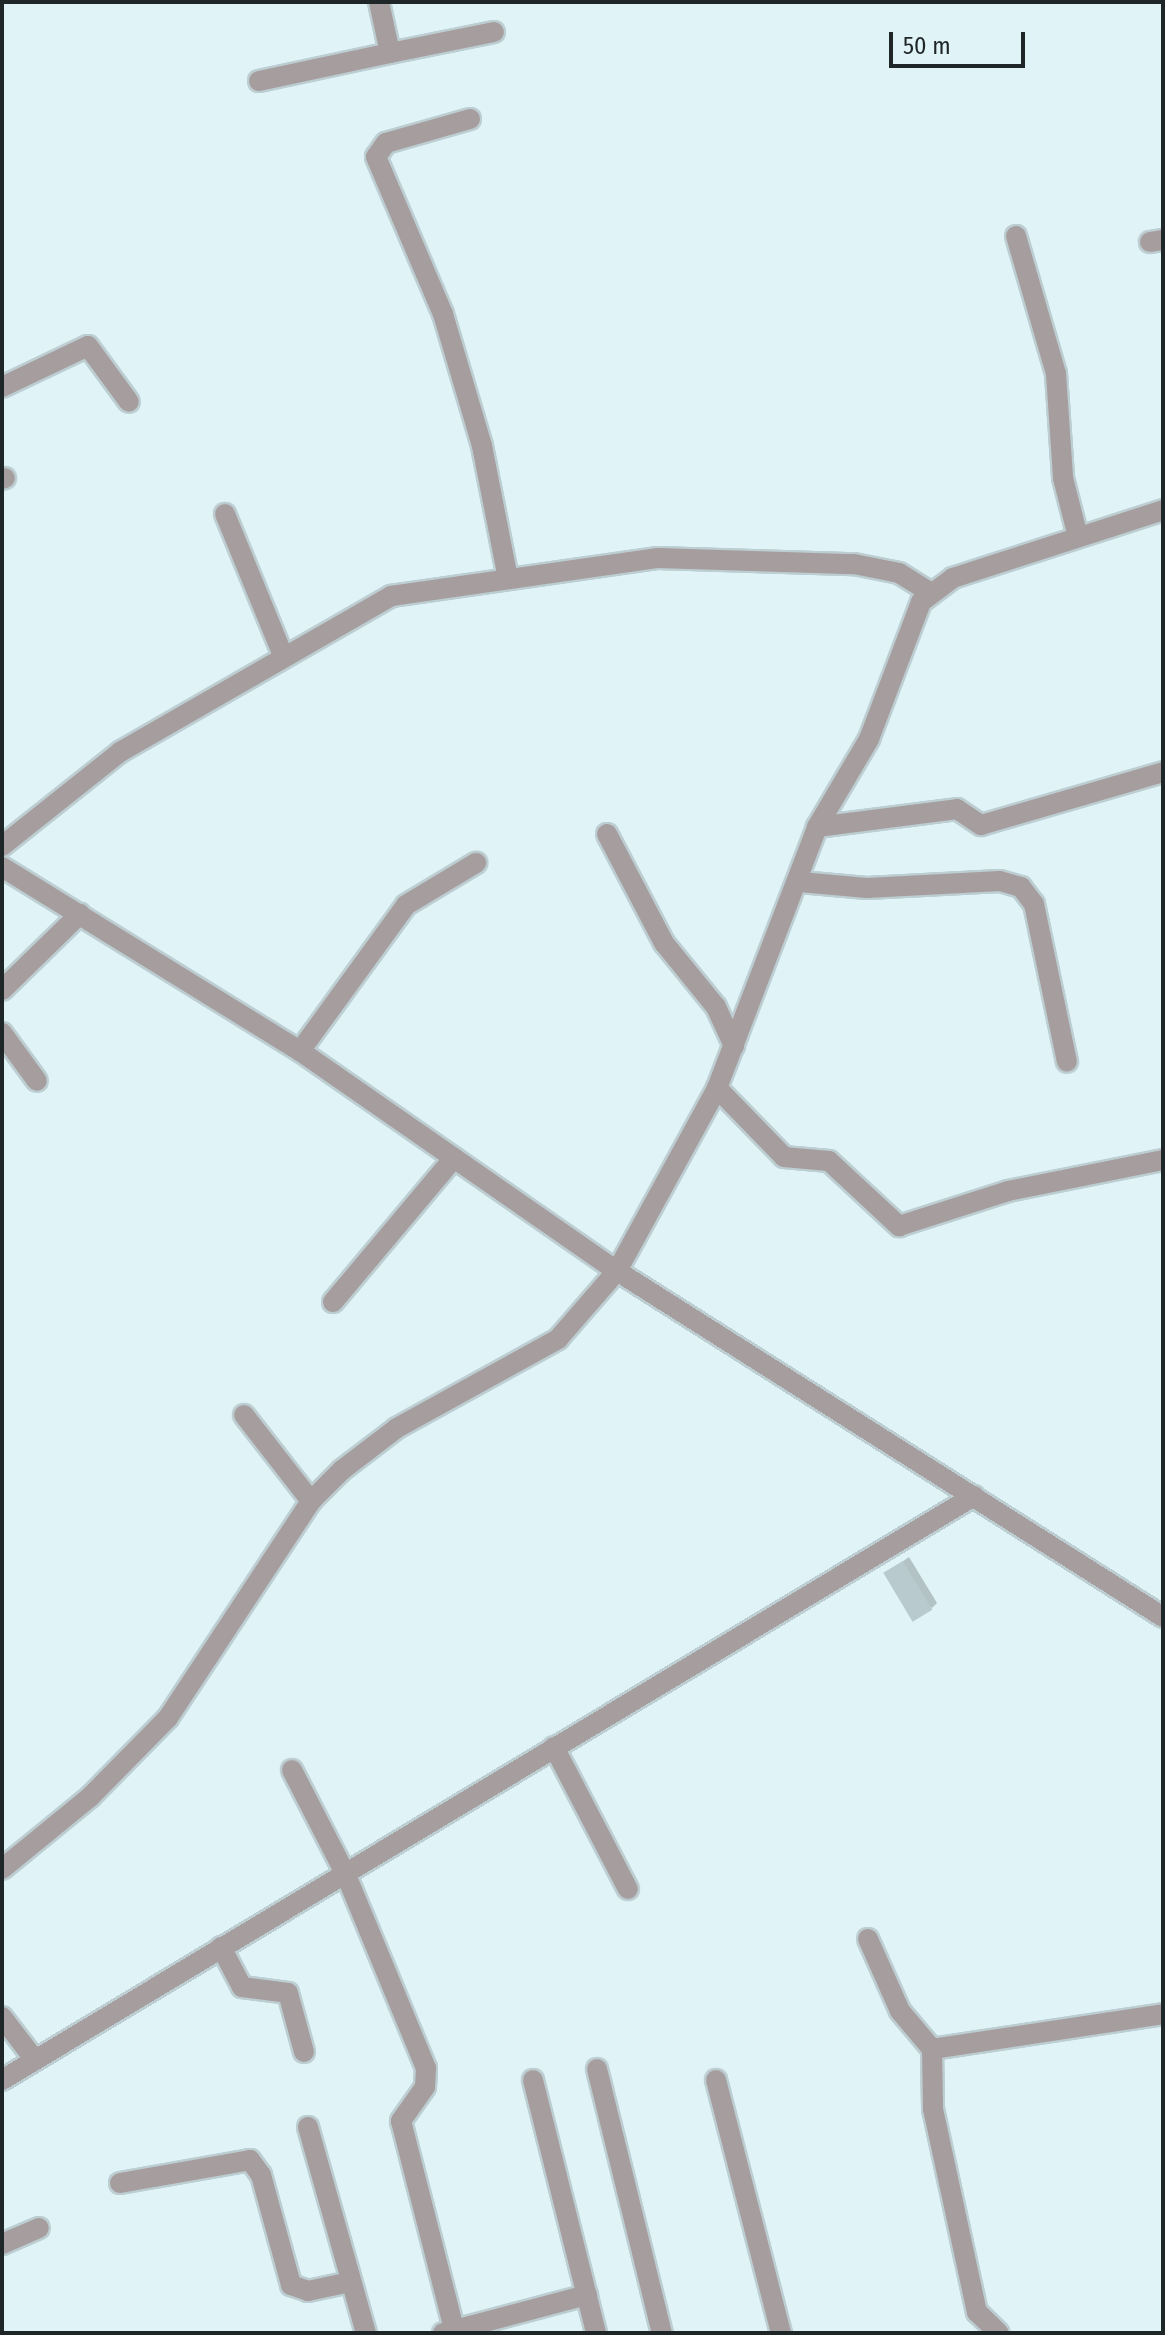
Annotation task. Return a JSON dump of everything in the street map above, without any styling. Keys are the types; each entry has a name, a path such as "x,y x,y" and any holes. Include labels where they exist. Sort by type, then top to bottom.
{"street":[{"path":"379,2 390,53"},
{"path":"259,81 494,32"},
{"path":"470,119 386,143 376,157 443,314 482,446 507,574"},
{"path":"1016,236 1056,374 1063,478 1078,537"},
{"path":"2,387 88,346 129,402"},
{"path":"2,1869 90,1797 176,1708 311,1501 397,1428 558,1339 617,1271 717,1088 800,882 817,827 869,739 910,620 929,592 1078,537 1163,510"},
{"path":"225,514 282,653"},
{"path":"2,846 120,752 282,653 391,596 507,574 658,558 828,562 899,573 929,592"},
{"path":"817,827 957,809 981,825 1163,772"},
{"path":"607,834 664,943 716,1007 734,1046"},
{"path":"300,1051 406,905 476,863"},
{"path":"2,867 300,1051 617,1271 1163,1617"},
{"path":"800,882 867,888 974,880 1021,887 1034,904 1067,1062"},
{"path":"2,990 80,914"},
{"path":"2,1033 37,1081"},
{"path":"717,1088 784,1157 829,1161 899,1226 1008,1191 1163,1160"},
{"path":"333,1302 454,1158"},
{"path":"244,1415 311,1501"},
{"path":"2,2080 974,1496"},
{"path":"554,1747 628,1889"},
{"path":"292,1770 346,1875 426,2068 425,2087 401,2121 451,2332 587,2295"},
{"path":"868,1939 900,2011 932,2049 933,2109 977,2312 999,2333"},
{"path":"221,1947 242,1987 288,1993 304,2052"},
{"path":"932,2049 1163,2014"},
{"path":"2,2017 35,2060"},
{"path":"597,2069 662,2333"},
{"path":"533,2080 596,2333"},
{"path":"716,2080 781,2333"},
{"path":"308,2127 366,2333"},
{"path":"120,2183 250,2160 261,2175 291,2285 308,2291 350,2282"},
{"path":"2,2244 39,2228"}],"building":[{"path":"903,1561 932,1610 913,1622 883,1573"}]}
